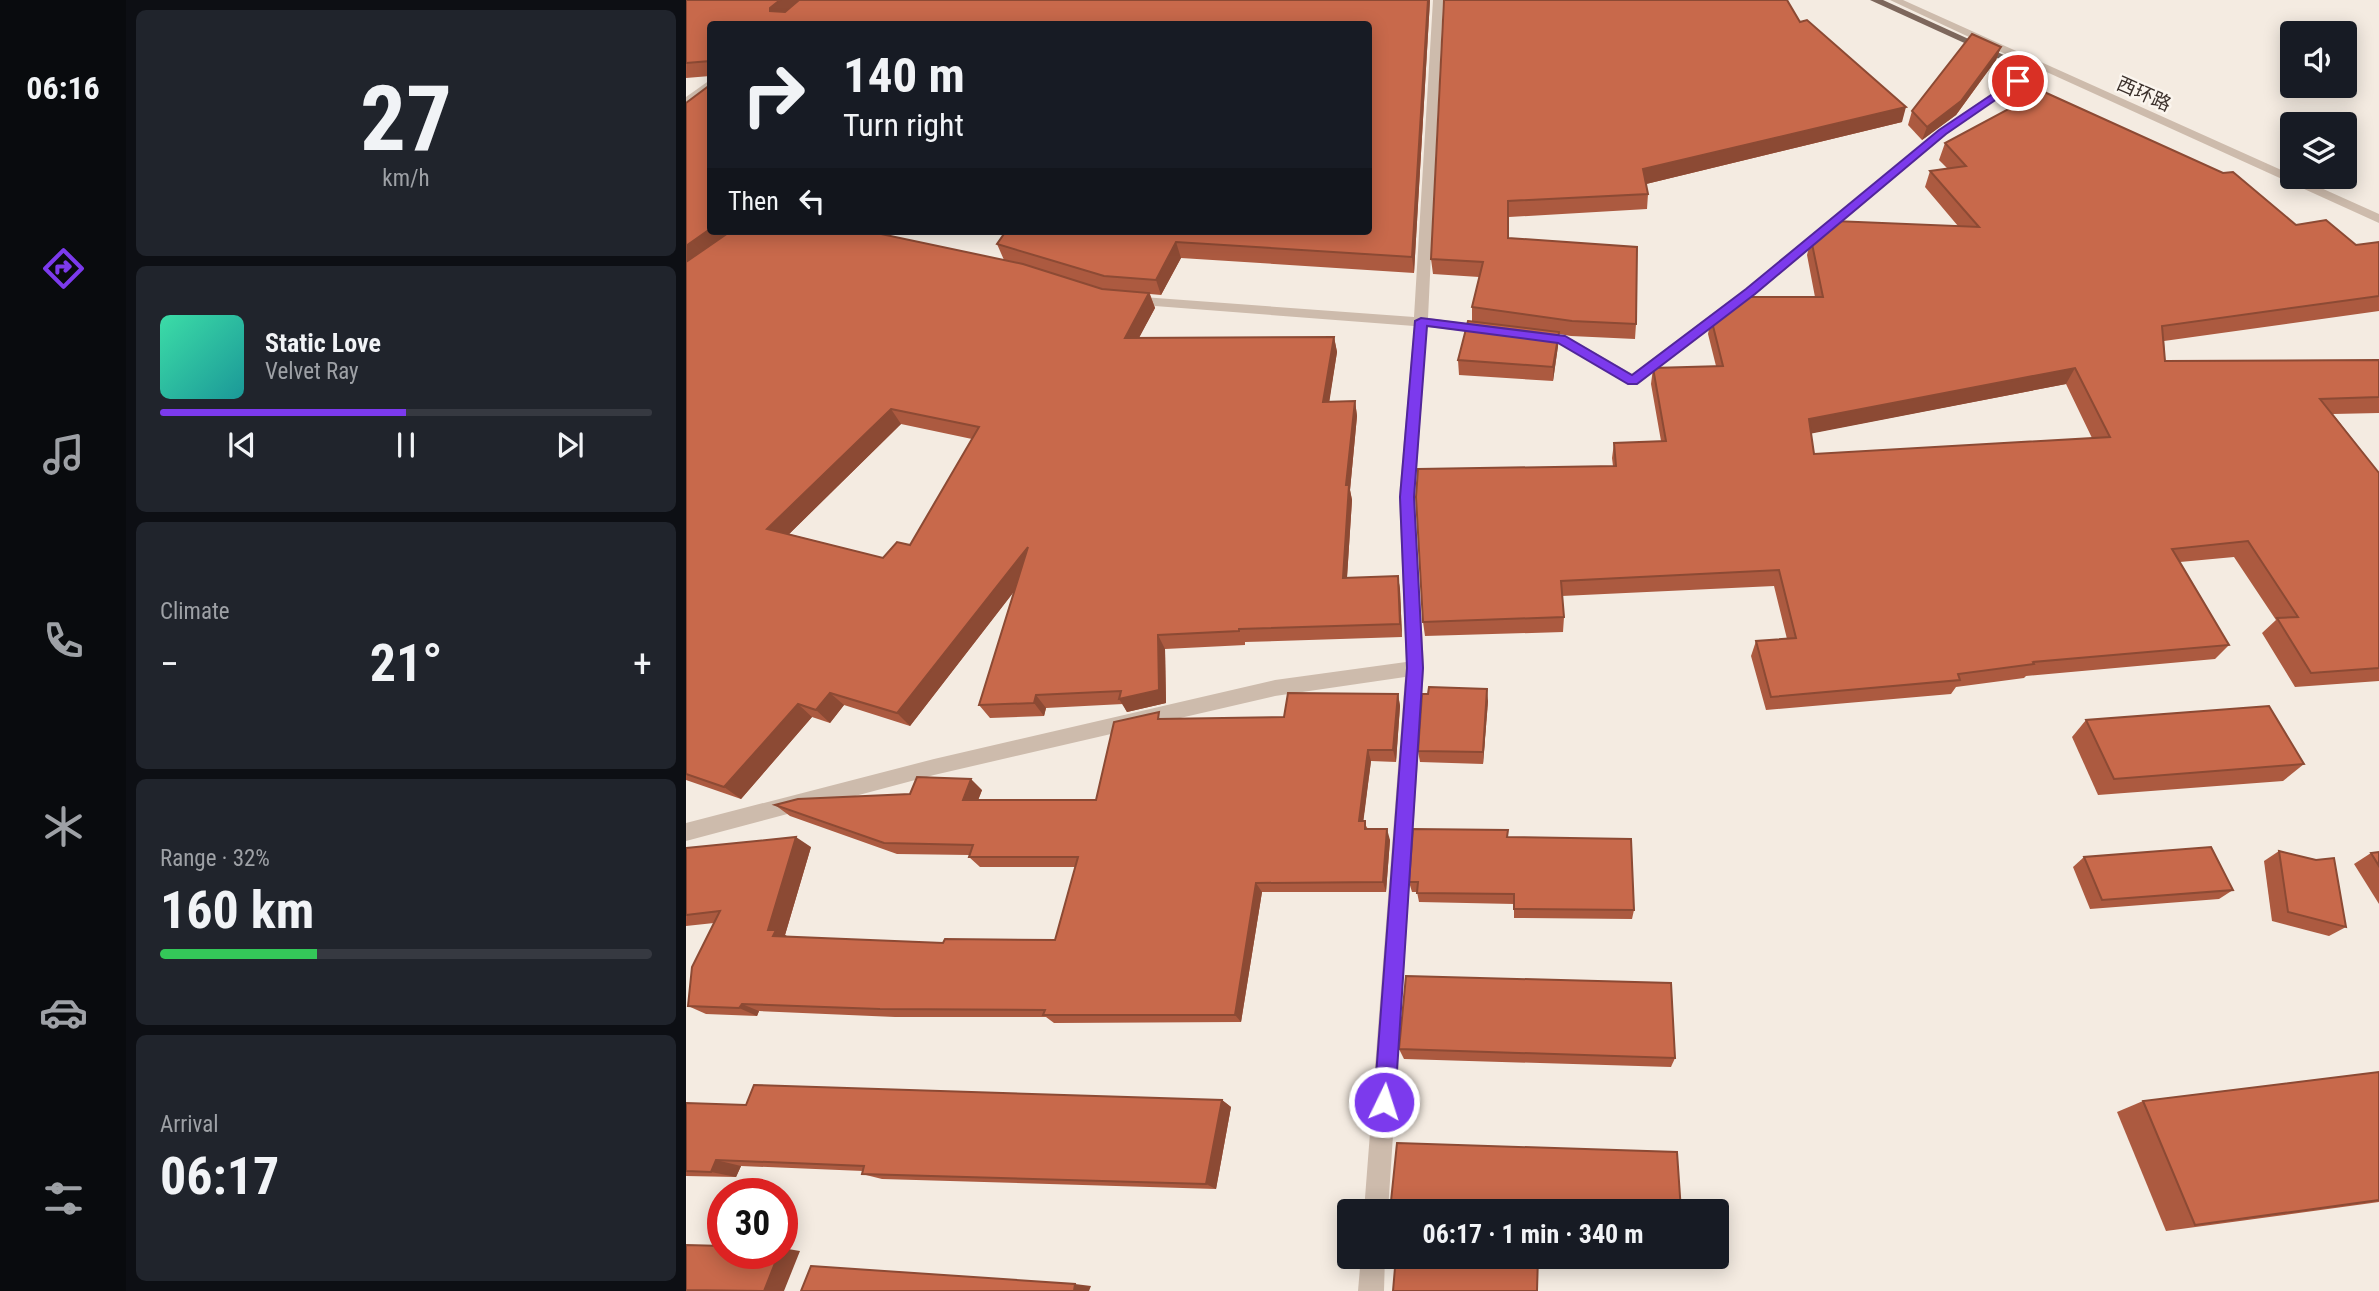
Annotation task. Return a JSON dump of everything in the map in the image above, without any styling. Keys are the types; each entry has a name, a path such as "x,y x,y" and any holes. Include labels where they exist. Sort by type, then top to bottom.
{"main road":[{"name":"西环路","path":"1875,0 2035,68"}],"street":[{"path":"1377,1199 1415,668 1407,497 1421,321 1438,0"},
{"name":"西环路","path":"1895,0 2035,68 2379,219"},
{"path":"1523,334 1561,339 1633,381 1750,292 1942,132 2035,68"},
{"path":"686,103 707,86"},
{"path":"1109,298 1421,321 1497,331"},
{"path":"686,832 934,767 1276,688 1415,668"},
{"path":"1371,1291 1372,1269"}],"building":[{"path":"686,0 780,0 770,11 785,12 799,0 1428,0 1412,257 1176,242 1156,280 1104,276 997,244 1003,235 1372,235 1372,21 707,21 707,61 686,63"},
{"path":"1444,0 1787,0 1800,22 1807,20 1906,107 1643,169 1648,194 1508,201 1508,238 1637,247 1636,324 1572,321 1472,307 1483,262 1431,259"},
{"path":"1972,34 2001,47 1961,101 1927,127 1912,111"},
{"path":"707,87 707,231 686,246 686,103"},
{"path":"2042,91 2223,173 2233,172 2296,225 2326,220 2356,245 2379,242 2379,296 2162,326 2165,361 2379,360 2379,397 2320,399 2379,473 2379,668 2311,673 2277,618 2298,617 2248,541 2172,549 2229,645 2033,662 2034,664 1958,674 1960,680 1771,697 1756,641 1796,638 1779,570 1561,581 1564,617 1423,622 1416,497 1418,469 1616,466 1614,443 1666,441 1653,368 1723,366 1711,318 1739,297 1823,297 1811,239 1834,221 1979,227 1930,171 1966,166 1945,143","holes":["2075,368 2110,437 1814,454 1809,419"]},
{"path":"725,235 886,235 1023,264 1102,289 1149,293 1125,338 1334,337 1323,402 1355,401 1346,485 1349,485 1343,578 1398,576 1400,624 1239,629 1158,635 1159,690 1119,699 1121,691 1036,695 1034,703 979,705 1028,547 897,713 830,693 816,710 798,704 724,787 686,774 686,262","holes":["891,409 979,427 910,545 897,542 883,558 767,529"]},
{"path":"1468,321 1559,332 1553,367 1458,360"},
{"path":"1429,687 1487,689 1483,752 1418,751 1422,694 1428,694"},
{"path":"1288,693 1398,694 1393,750 1368,750 1359,821 1365,821 1365,829 1387,829 1383,882 1256,883 1235,1015 1043,1015 1045,1010 880,1009 742,1004 739,1008 688,1006 692,967 720,911 686,915 686,848 796,837 768,930 776,930 773,936 943,943 945,939 1055,940 1078,857 969,857 973,845 884,843 775,805 798,799 910,794 917,777 971,779 963,800 1096,800 1114,722 1159,712 1158,719 1284,717"},
{"path":"2269,706 2304,764 2114,779 2086,720"},
{"path":"1413,829 1508,830 1507,837 1631,839 1634,910 1514,909 1514,894 1417,893 1418,882 1409,882"},
{"path":"2211,847 2233,890 2102,900 2084,857"},
{"path":"2279,851 2316,860 2334,858 2346,927 2288,912"},
{"path":"2379,852 2379,866 2371,853"},
{"path":"1406,976 1671,983 1675,1058 1399,1049"},
{"path":"2379,1072 2379,1200 2195,1225 2143,1101"},
{"path":"754,1085 1222,1100 1206,1184 862,1174 864,1166 716,1160 711,1172 686,1171 686,1103 746,1105"},
{"path":"1397,1143 1677,1152 1680,1199 1391,1199"},
{"path":"686,1245 707,1246 707,1269 773,1269 764,1291 686,1290"},
{"path":"811,1266 1075,1284 1074,1291 801,1291"},
{"path":"1395,1269 1538,1269 1537,1291 1393,1291"}],"route":[{"path":"1384,1102 1415,668 1407,497 1421,321 1561,339 1633,381 1750,292 1942,132 2018,81"}]}
